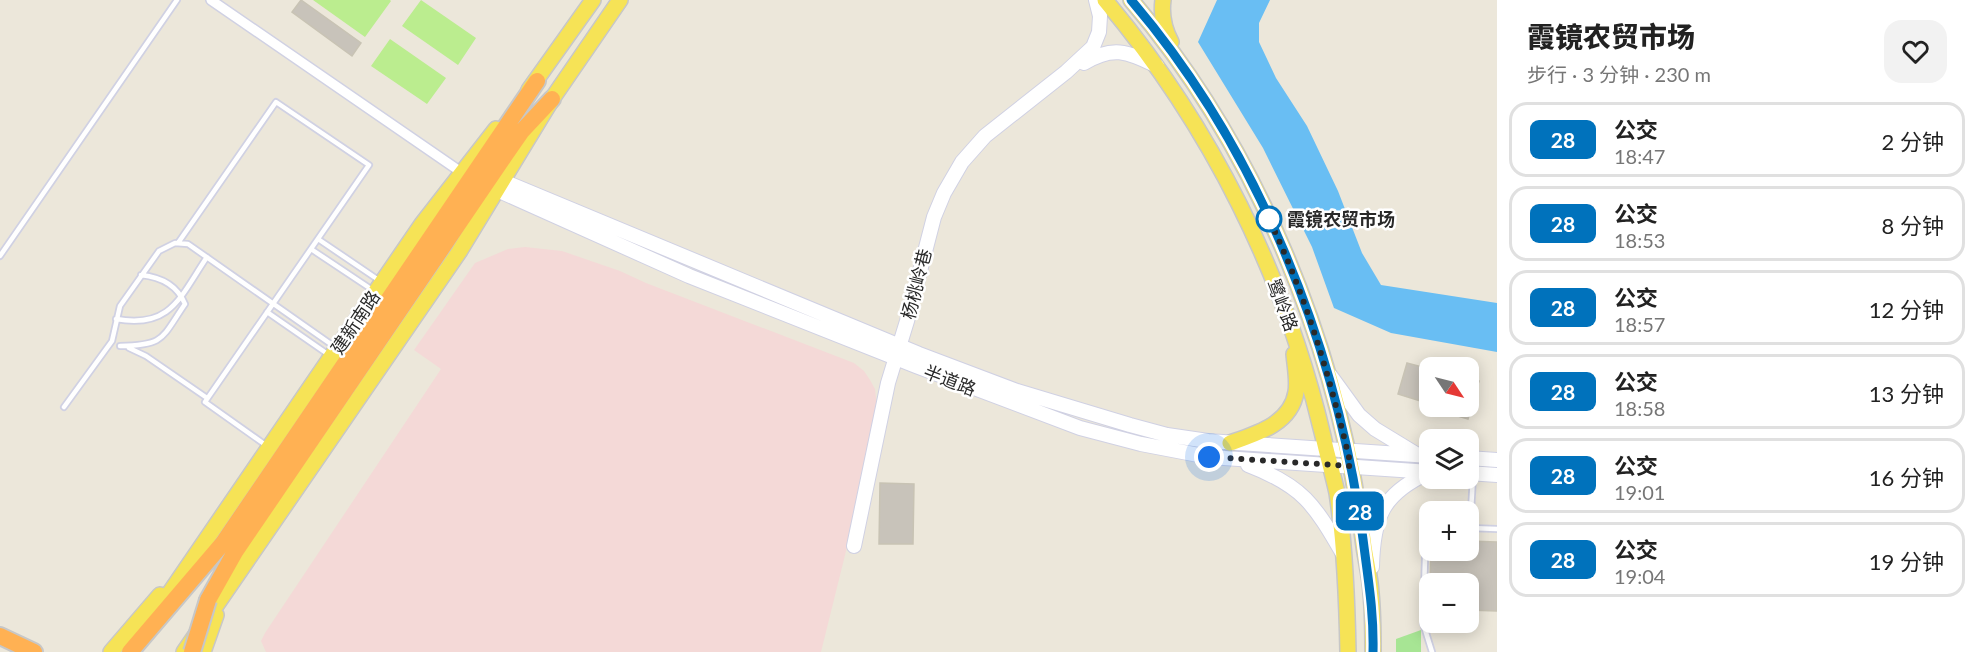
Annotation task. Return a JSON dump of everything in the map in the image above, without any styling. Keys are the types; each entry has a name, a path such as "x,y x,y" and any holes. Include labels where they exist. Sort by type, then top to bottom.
{"highway":[{"path":"129,652 223,543 537,81"},
{"path":"192,652 208,600 235,552 522,131 552,99"},
{"path":"0,636 34,652"}],"main road":[{"name":"建新南路","path":"129,652 422,224 461,172 537,81 593,0"},
{"path":"184,652 247,557 459,252 552,99 620,0"},
{"path":"1066,72 1096,41 1100,16 1096,0"},
{"name":"鹭岭路","path":"1105,0 1157,66 1203,138 1257,239 1292,327 1314,399 1337,493 1348,652"},
{"name":"鹭岭路","path":"1131,0 1188,76 1234,151 1270,221 1305,304 1326,369 1358,497 1371,593 1373,652"},
{"path":"1163,0 1162,16 1166,32 1188,66 1188,76"},
{"path":"1066,72 1100,54 1115,51 1127,52 1157,66"},
{"name":"杨桃岭巷","path":"854,546 897,351 934,217 953,177 974,147 1066,72"},
{"name":"半道路","path":"500,186 681,272 897,351 1079,410 1148,430 1419,470"},
{"path":"1230,443 1276,424 1288,412 1296,394 1292,327"},
{"name":"半道路","path":"897,351 1080,428 1141,444 1235,460 1328,457"},
{"path":"1326,369 1359,415 1375,429 1419,453"},
{"name":"半道路","path":"1349,459 1419,456"},
{"path":"1479,459 1497,460"},
{"path":"1235,460 1276,476 1304,496 1322,517 1342,554"},
{"path":"1479,474 1497,475"},
{"path":"1371,593 1374,538 1383,508 1398,490 1419,478"},
{"path":"111,652 201,547"},
{"path":"203,652 217,613 247,557"}],"street":[{"path":"211,0 461,172"}],"lane":[{"path":"0,256 177,0"},
{"path":"178,243 276,102 369,165 205,402 270,447"},
{"path":"318,239 379,287"},
{"path":"64,407 114,336 120,306 141,275 159,250 178,243 188,244 207,257 273,304 334,352"},
{"path":"311,249 379,287"},
{"path":"116,319 134,322 153,319 169,311 207,257"},
{"path":"107,348 142,346 157,341 164,335 185,304 181,295 171,284 141,275"},
{"path":"267,312 334,352"},
{"path":"120,346 146,356 207,398"},
{"path":"1479,528 1497,529"},
{"path":"1425,561 1423,623 1432,652"}],"shaded area":[{"path":"525,247 562,251 620,271 854,363 864,371 875,389 877,408 849,539 821,652 266,652 261,641 265,633 441,369 414,350 475,263 508,249"}],"green space":[{"path":"313,0 390,0 391,1 365,37"},
{"path":"421,0 476,38 458,65 402,26"},
{"path":"390,39 446,78 427,104 371,66"},
{"path":"1419,631 1421,652 1396,652 1396,639"}],"water":[{"path":"1217,0 1270,0 1259,23 1259,42 1276,78 1307,126 1338,191 1362,253 1381,285 1497,303 1497,352 1391,333 1334,308 1312,247 1263,148 1198,42"}],"building":[{"path":"301,0 361,43 352,56 292,12"},
{"path":"1407,363 1419,366 1419,401 1398,394"},
{"path":"880,483 914,484 913,544 879,544"},
{"path":"1479,541 1497,542 1497,611 1479,610 1479,573 1430,573 1431,561 1479,561"}],"bus line":[{"name":"28","path":"1131,0 1188,76 1225,134 1270,221 1305,304 1342,426 1358,497 1371,593 1373,652"}],"place":[{"name":"霞镜农贸市场","path":"1269,219"}],"route":[{"path":"1209,457 1351,466 1326,369 1305,304 1269,219"}]}
